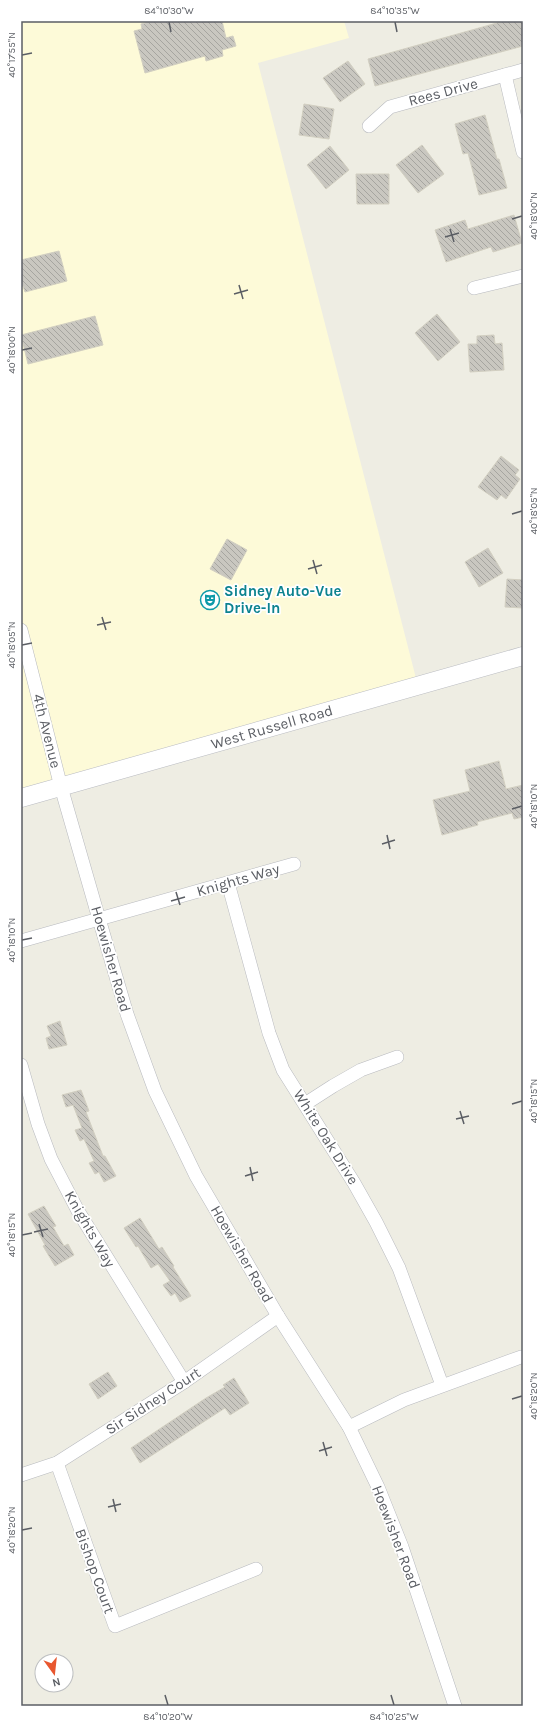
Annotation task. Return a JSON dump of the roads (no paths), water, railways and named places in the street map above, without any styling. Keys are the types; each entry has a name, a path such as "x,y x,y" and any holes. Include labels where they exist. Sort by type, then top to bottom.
{"street":[{"name":"Rees Drive","path":"369,126 390,106 523,70"},
{"path":"505,75 523,152"},
{"path":"474,288 523,276"},
{"name":"4th Avenue","path":"21,630 61,787"},
{"name":"West Russell Road","path":"21,798 523,656"},
{"name":"Hoewisher Road","path":"61,787 127,1014 155,1091 196,1176 278,1316 348,1427 378,1487 402,1547 455,1706"},
{"name":"Knights Way","path":"21,941 294,864"},
{"name":"White Oak Drive","path":"228,883 269,1033 283,1070 358,1189 376,1222 399,1268 442,1385"},
{"path":"305,1104 332,1086 361,1070 398,1057"},
{"name":"Knights Way","path":"21,1065 38,1124 51,1159 78,1211 184,1382"},
{"name":"Sir Sidney Court","path":"21,1475 57,1462 184,1382 278,1316"},
{"path":"348,1427 404,1400 521,1357"},
{"name":"Bishop Court","path":"57,1462 115,1626 256,1568"}],"place":[{"name":"Sidney Auto-Vue Drive-In","path":"210,600"}]}
